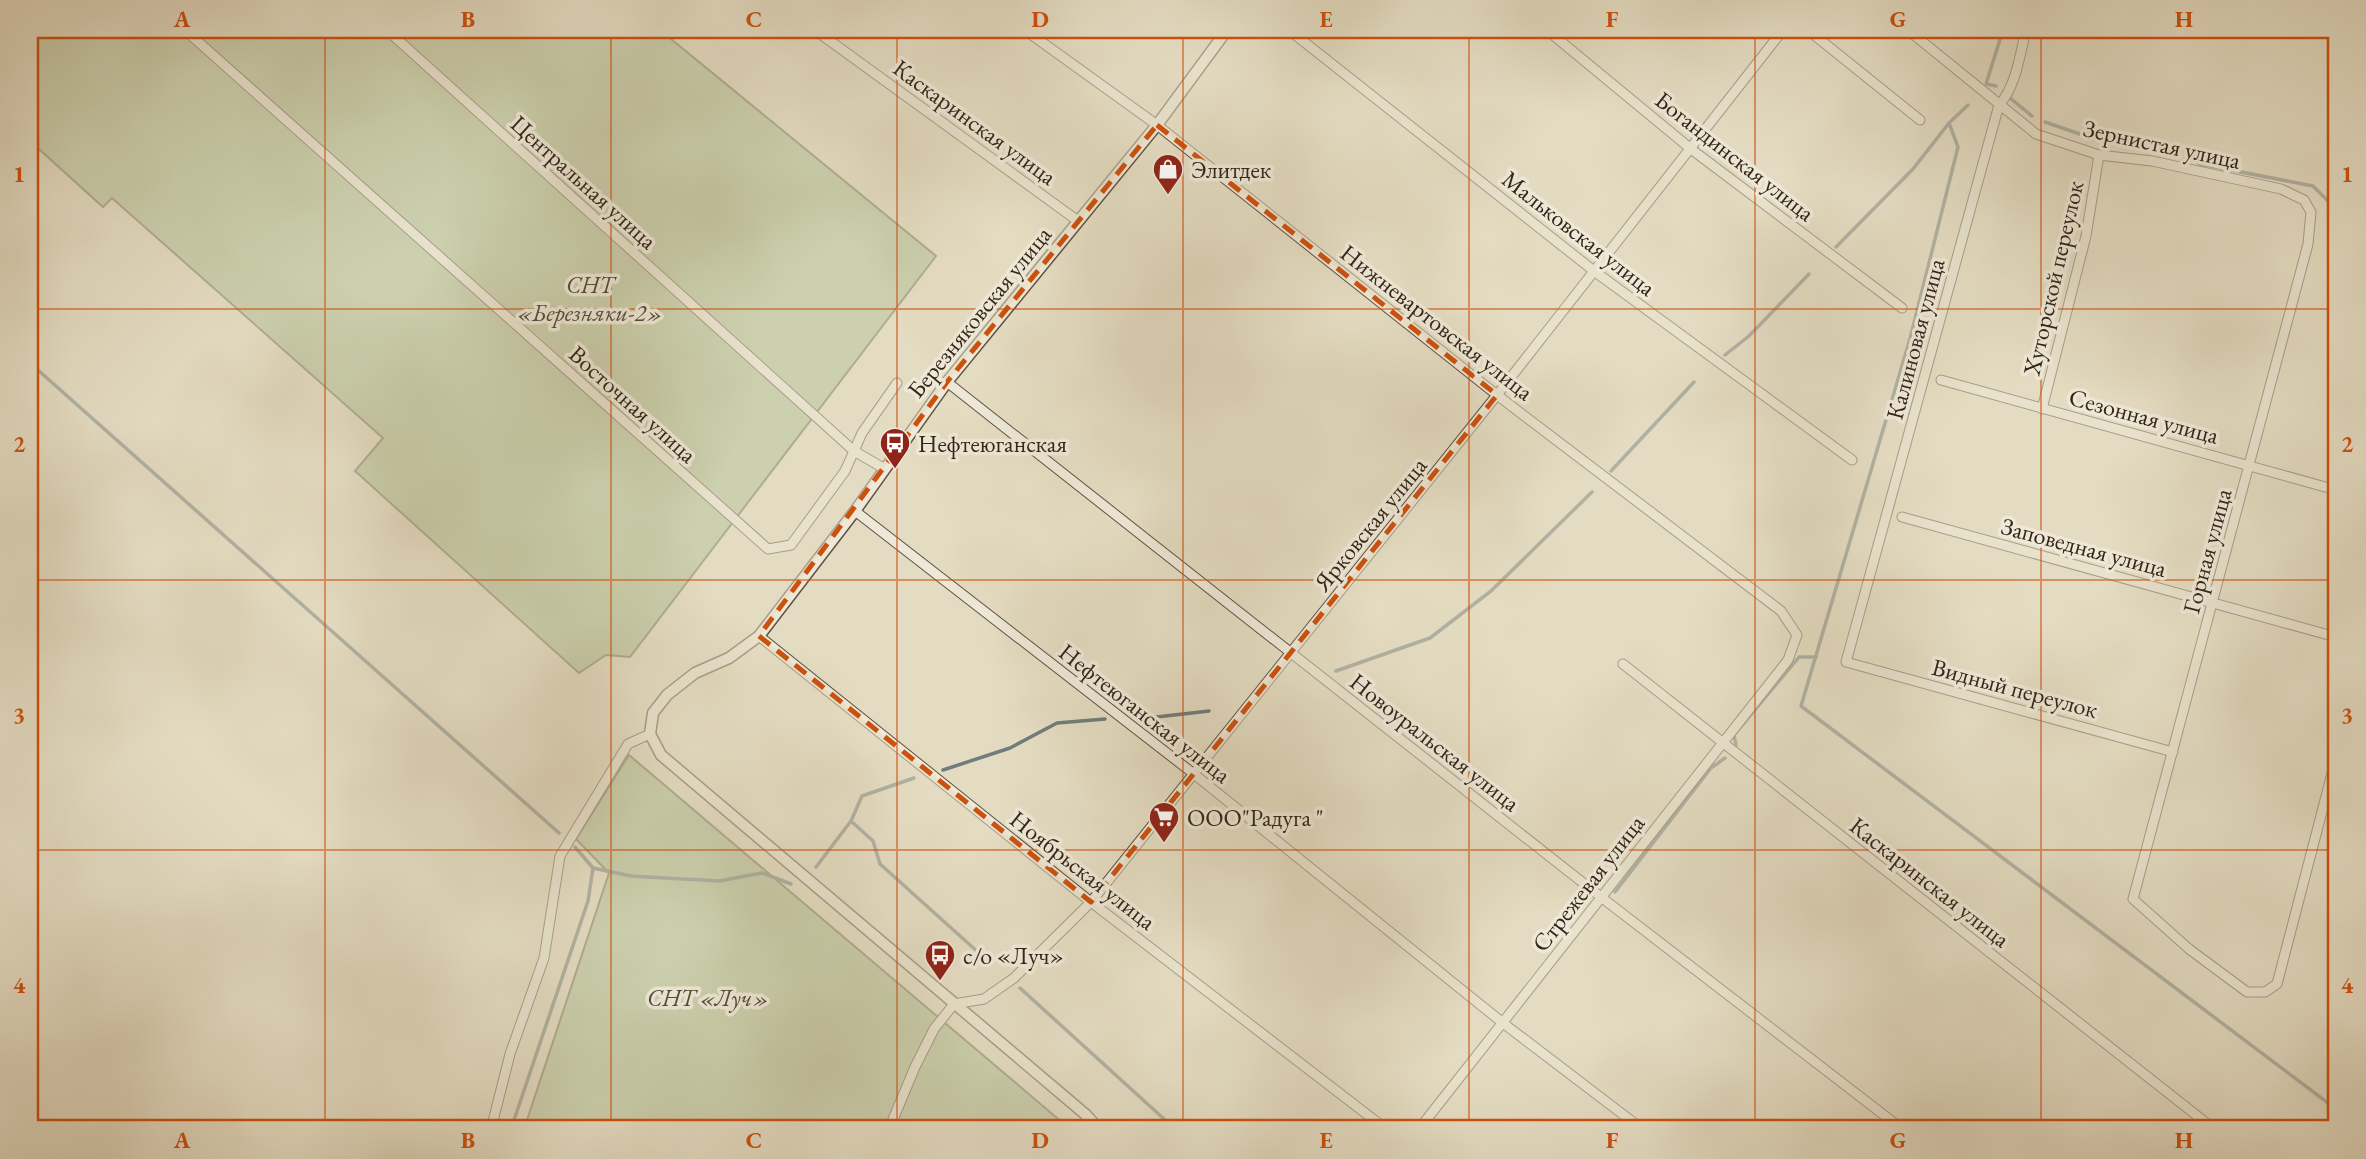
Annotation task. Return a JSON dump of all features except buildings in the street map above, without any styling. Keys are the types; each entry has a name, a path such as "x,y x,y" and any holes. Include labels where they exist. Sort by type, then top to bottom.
{"street":[{"name":"Восточная улица","path":"185,30 768,550 791,545 845,471 862,433 897,383"},
{"name":"Центральная улица","path":"387,30 854,451 885,469"},
{"name":"Каскаринская улица","path":"815,30 1078,221"},
{"name":"Нижневартовская улица","path":"1025,30 1157,125 1497,395 1781,611 1797,635 1788,660"},
{"name":"Березняковская улица","path":"650,734 653,713 667,695 695,673 729,658 759,636 855,511 947,382 1157,125 1227,30"},
{"name":"Мальковская улица","path":"1289,30 1594,271 1852,460"},
{"name":"Богандинская улица","path":"1547,30 1691,149 1902,308"},
{"name":"Ярковская улица","path":"954,1004 984,999 1014,978 1091,902 1497,395 1783,30"},
{"path":"1808,30 1920,120"},
{"name":"Зернистая улица","path":"1908,30 2036,134 2099,155 2152,161 2281,188 2304,200 2311,212"},
{"name":"Калиновая улица","path":"1846,662 1999,105 2010,87 2026,30"},
{"name":"Хуторской переулок","path":"2042,408 2086,236 2099,155"},
{"name":"Горная улица","path":"2311,212 2308,244 2133,899 2189,949 2247,992 2265,992 2277,984 2336,758"},
{"name":"Сезонная улица","path":"1941,380 2336,490"},
{"name":"Новоуральская улица","path":"947,382 1601,897 1902,1129"},
{"name":"Нефтеюганская улица","path":"855,511 1194,774 1503,1023 1642,1129"},
{"name":"Заповедная улица","path":"1902,517 2336,637"},
{"name":"Ноябрьская улица","path":"759,636 1091,902 1385,1129"},
{"name":"Стрежевая улица","path":"1419,1129 1788,660"},
{"name":"Видный переулок","path":"1846,662 2173,752"},
{"name":"Каскаринская улица","path":"1623,664 2214,1129"},
{"path":"491,1129 510,1054 544,958 560,856 628,744 650,734 661,755 1085,1114 1099,1129"},
{"path":"889,1129 934,1029 954,1004"}],"highlighted area":[{"path":"1157,125 1497,395 1091,902 759,636 947,382"}],"green space":[{"name":"СНТ «Березняки-2»","path":"30,30 660,30 936,256 630,657 606,655 579,673 355,471 383,438 112,198 103,207 30,141"},
{"name":"СНТ «Луч»","path":"629,755 1070,1129 524,1129 609,873 576,839"}],"waterway":[{"path":"1996,86 1986,84 2003,30"},
{"path":"2010,98 2032,116"},
{"path":"1968,105 1949,123 1958,147 1910,339 1801,706 2336,1109"},
{"path":"2045,122 2103,142"},
{"path":"1836,247 1913,169 1949,123"},
{"path":"2121,145 2167,153"},
{"path":"2191,157 2200,164 2313,186 2336,209"},
{"path":"1725,355 1749,336 1809,274"},
{"path":"30,363 559,833"},
{"path":"1611,471 1694,382"},
{"path":"1336,671 1430,638 1491,591 1592,492"},
{"path":"1736,745 1734,735 1799,657 1816,657"},
{"path":"1139,719 1209,711"},
{"path":"943,770 1010,748 1057,723 1105,719"},
{"path":"1615,892 1711,768 1725,758"},
{"path":"816,867 851,821 862,796 914,778"},
{"path":"851,821 873,841 880,864 989,962"},
{"path":"511,1129 588,901 593,868 575,847"},
{"path":"593,868 631,876 719,881 762,873 791,884"},
{"path":"1020,988 1175,1129"},
{"path":"30,1122 44,1129"}],"place":[{"name":"Элитдек","path":"1168,196"},
{"name":"Нефтеюганская","path":"895,470"},
{"name":"ООО\"Радуга \"","path":"1164,844"},
{"name":"с/о «Луч»","path":"940,982"}]}
